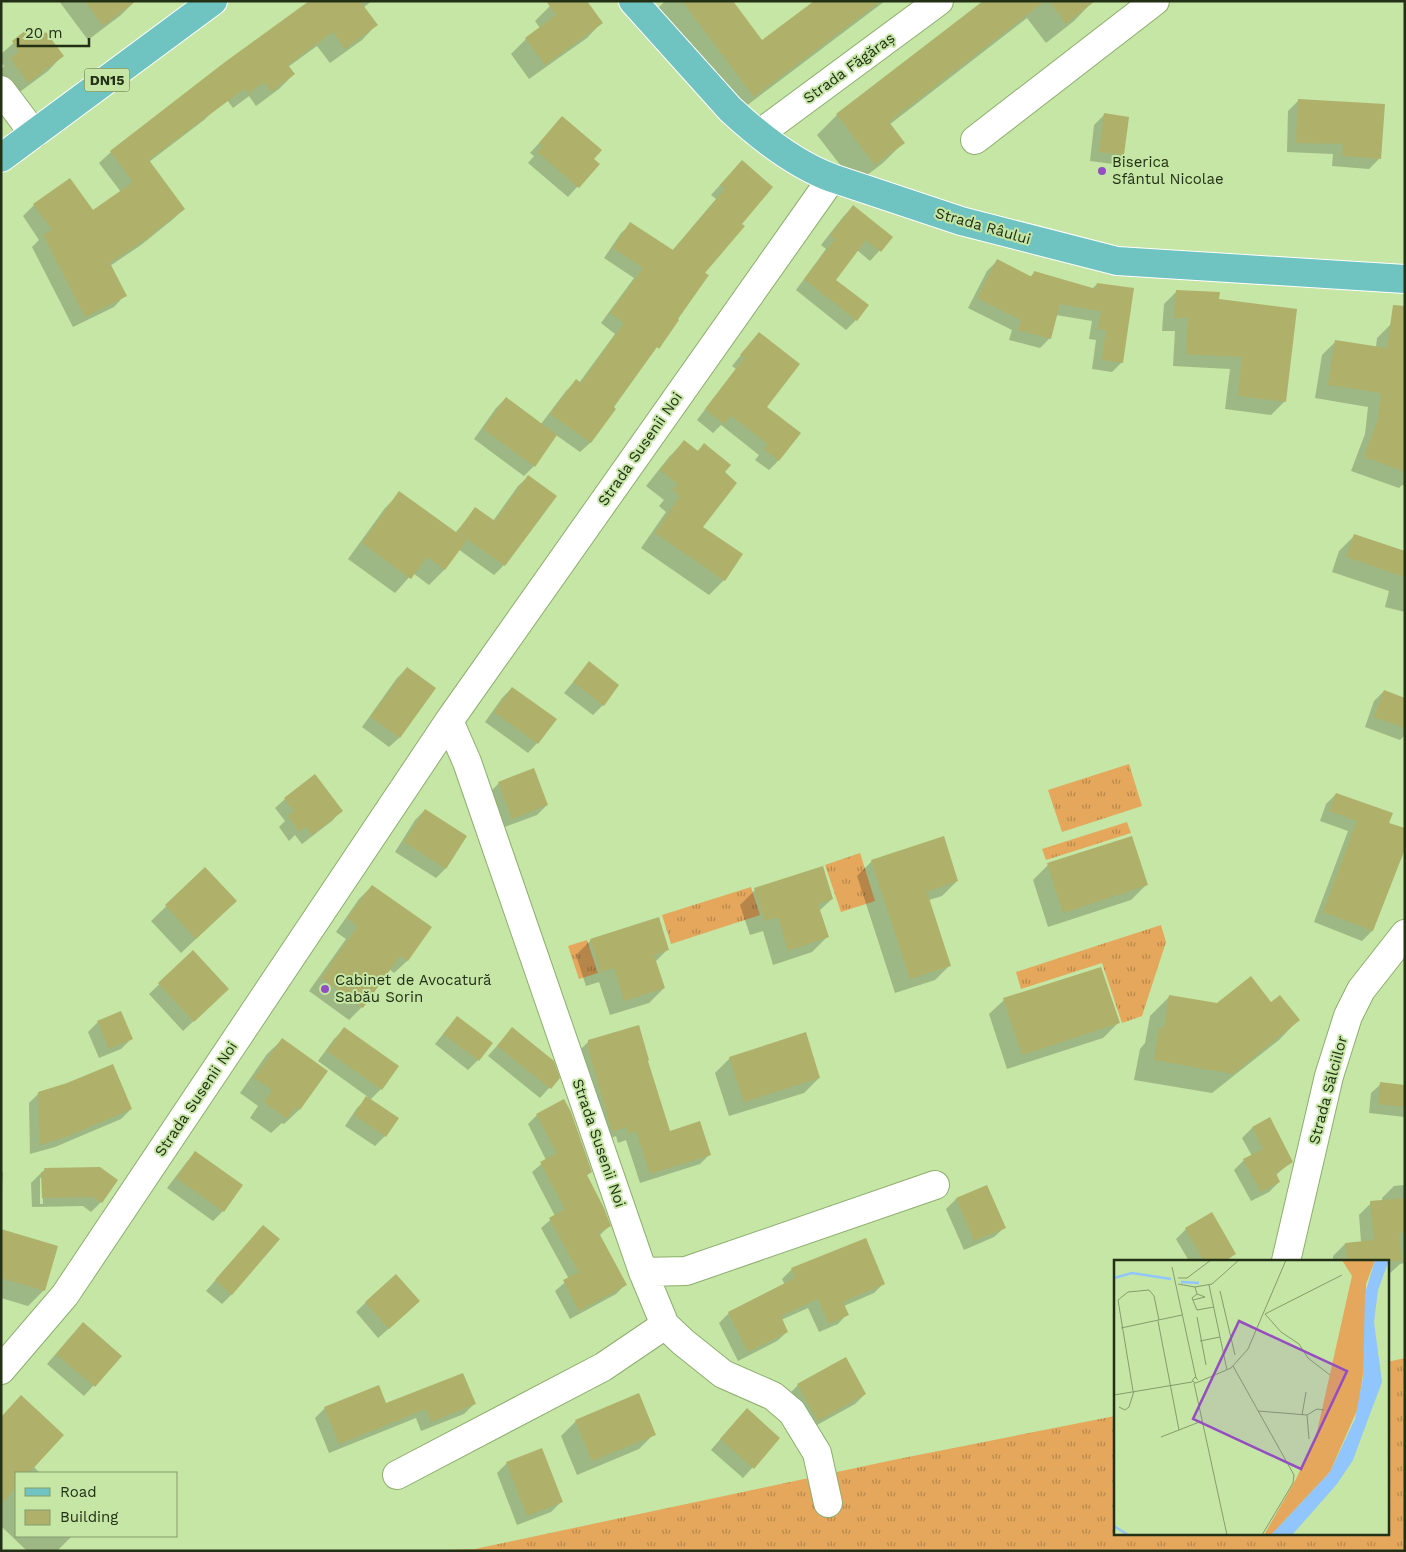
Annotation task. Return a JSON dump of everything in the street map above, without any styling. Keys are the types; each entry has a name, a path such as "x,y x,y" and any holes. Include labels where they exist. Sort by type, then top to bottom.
{"main road":[{"name":"DN15","path":"1,158 213,1"},
{"name":"Strada Râului","path":"633,1 730,109 759,134 813,170 832,178 960,221 1117,261 1405,279"}],"street":[{"name":"Strada Făgăraș","path":"759,134 939,1"},
{"path":"975,140 1150,3"},
{"path":"1,90 34,134"},
{"name":"Strada Susenii Noi","path":"1,1370 65,1295 449,721 832,178"},
{"name":"Strada Susenii Noi","path":"449,721 467,762 643,1272 665,1326 723,1374 773,1396 792,1412 817,1453 828,1503"},
{"name":"Strada Sălciilor","path":"1286,1260 1329,1076 1348,1016 1361,990 1405,934"},
{"path":"643,1272 686,1271 935,1185"},
{"path":"397,1475 602,1367 665,1326"}],"green space":[{"path":"1129,764 1142,806 1062,832 1048,790"},
{"path":"1127,822 1131,833 1046,860 1042,849"},
{"path":"860,853 875,901 841,912 825,865"},
{"path":"751,887 760,915 671,944 662,915"},
{"path":"1161,925 1166,942 1142,1016 1122,1023 1102,963 1021,989 1016,972"},
{"path":"587,940 598,973 579,979 568,946"},
{"path":"1405,1358 1405,1551 420,1551 475,1549 893,1460 1114,1416 1114,1534 1388,1534 1388,1362"}],"building":[{"path":"85,1 136,1 103,26"},
{"path":"309,1 360,1 378,25 345,49 333,32 288,65 295,74 271,92 264,82 248,94 244,89 149,160 185,209 154,234 110,263 127,296 85,317 43,235 52,230 33,204 70,178 93,210 133,182 110,151 225,62"},
{"path":"546,1 587,1 603,23 545,65 525,38 556,15"},
{"path":"682,1 733,1 762,40 814,1 881,1 754,97"},
{"path":"983,1 1045,1 889,122 905,143 875,165 836,114"},
{"path":"1049,1 1095,1 1066,24"},
{"path":"31,26 39,37 46,32 64,56 28,83 10,58 19,52 12,41"},
{"path":"1298,99 1385,104 1381,159 1342,156 1343,144 1296,143"},
{"path":"1104,113 1129,117 1124,155 1099,152"},
{"path":"562,116 602,150 594,159 600,164 579,188 537,152 542,146 539,143"},
{"path":"742,160 773,187 742,224 745,226 705,273 709,275 679,320 614,407 616,409 591,443 550,414 576,379 581,383 624,323 610,313 643,268 613,248 630,222 673,250 725,189 720,185"},
{"path":"853,205 893,237 881,252 866,240 836,280 869,305 857,321 804,279 835,239 830,235"},
{"path":"997,259 1032,277 1034,271 1096,289 1097,283 1134,288 1123,363 1102,360 1106,330 1098,329 1101,311 1060,304 1051,339 1018,330 1021,320 977,298"},
{"path":"1176,290 1220,292 1219,299 1297,309 1286,402 1238,396 1242,357 1186,354 1188,318 1174,318"},
{"path":"1393,305 1405,306 1405,472 1364,457 1378,419 1381,393 1328,385 1335,340 1387,348"},
{"path":"759,332 800,364 767,407 801,433 779,461 764,449 768,444 731,416 724,424 705,409 744,358 740,355"},
{"path":"506,397 557,435 535,467 483,429"},
{"path":"684,440 698,451 704,443 731,465 725,472 737,483 703,527 743,554 725,581 655,533 680,496 673,490 678,484 660,470"},
{"path":"528,475 557,496 505,566 457,532 475,507 495,521"},
{"path":"399,491 467,540 445,570 427,557 411,579 362,543"},
{"path":"1354,534 1405,551 1405,577 1346,557"},
{"path":"589,661 619,685 604,706 573,682"},
{"path":"407,667 436,688 400,738 370,717"},
{"path":"512,687 557,719 538,744 494,712"},
{"path":"1384,690 1405,698 1405,728 1374,717"},
{"path":"534,768 548,805 512,819 498,782"},
{"path":"315,774 343,811 312,835 306,827 299,832 288,816 294,811 284,798"},
{"path":"1336,793 1393,813 1389,823 1405,828 1405,849 1373,931 1323,912 1357,821 1329,811"},
{"path":"425,809 467,836 446,869 404,842"},
{"path":"944,836 958,881 927,892 951,966 910,979 871,860"},
{"path":"1132,836 1148,885 1063,913 1047,863"},
{"path":"823,866 833,899 818,904 829,937 788,951 778,917 765,921 754,888"},
{"path":"205,867 237,901 196,939 165,905"},
{"path":"372,885 432,927 408,961 400,956 363,1008 321,978 358,926 347,918"},
{"path":"659,917 669,950 654,955 665,988 624,1001 614,968 601,972 590,939"},
{"path":"193,950 229,989 194,1022 158,983"},
{"path":"1101,967 1120,1023 1022,1055 1003,998"},
{"path":"1251,976 1271,1002 1280,995 1300,1020 1233,1074 1154,1060 1159,1027 1164,1028 1169,995 1217,1003"},
{"path":"121,1011 133,1039 109,1049 97,1021"},
{"path":"457,1016 493,1043 479,1061 443,1034"},
{"path":"639,1025 670,1131 700,1121 711,1155 650,1174 636,1131 628,1134 626,1127 612,1132 588,1048 588,1040"},
{"path":"344,1027 399,1066 382,1090 327,1051"},
{"path":"512,1027 554,1061 560,1078 551,1089 497,1046"},
{"path":"806,1032 820,1078 744,1102 729,1057"},
{"path":"282,1038 328,1071 300,1110 296,1107 287,1119 264,1102 272,1090 254,1078"},
{"path":"113,1064 132,1109 66,1137 40,1145 38,1092 67,1083"},
{"path":"1380,1082 1405,1085 1405,1107 1378,1104"},
{"path":"366,1096 399,1118 386,1137 354,1115"},
{"path":"564,1099 571,1112 592,1172 587,1175 611,1226 599,1233 627,1285 579,1311 563,1280 579,1272 549,1218 565,1209 540,1162 557,1153 536,1114"},
{"path":"1270,1117 1293,1162 1276,1173 1280,1182 1261,1192 1243,1159 1263,1149 1252,1127"},
{"path":"195,1151 243,1185 224,1212 176,1178"},
{"path":"100,1167 118,1180 102,1203 93,1197 42,1198 41,1172 45,1172 44,1168"},
{"path":"987,1185 1006,1228 974,1241 956,1198"},
{"path":"1405,1198 1405,1232 1399,1233 1402,1261 1347,1260 1345,1243 1374,1240 1370,1201"},
{"path":"1212,1212 1236,1254 1226,1260 1203,1260 1185,1228"},
{"path":"263,1225 280,1239 232,1295 215,1280"},
{"path":"1,1229 58,1246 45,1291 1,1278"},
{"path":"866,1238 885,1284 843,1302 849,1315 829,1324 818,1299 781,1316 788,1332 748,1352 728,1312 795,1278 791,1268"},
{"path":"396,1274 420,1301 389,1329 365,1302"},
{"path":"83,1322 122,1356 95,1387 56,1354"},
{"path":"846,1357 866,1394 818,1421 797,1384"},
{"path":"463,1373 476,1404 431,1422 426,1409 339,1444 324,1407 379,1385 386,1403"},
{"path":"639,1393 656,1435 592,1461 575,1420"},
{"path":"21,1395 64,1435 30,1472 15,1472 15,1489 1,1504 1,1417"},
{"path":"747,1408 780,1438 754,1469 720,1439"},
{"path":"542,1448 563,1502 527,1516 506,1462"}],"place":[{"name":"Biserica Sfântul Nicolae","path":"1102,171"},
{"name":"Cabinet de Avocatură Sabău Sorin","path":"325,989"}]}
